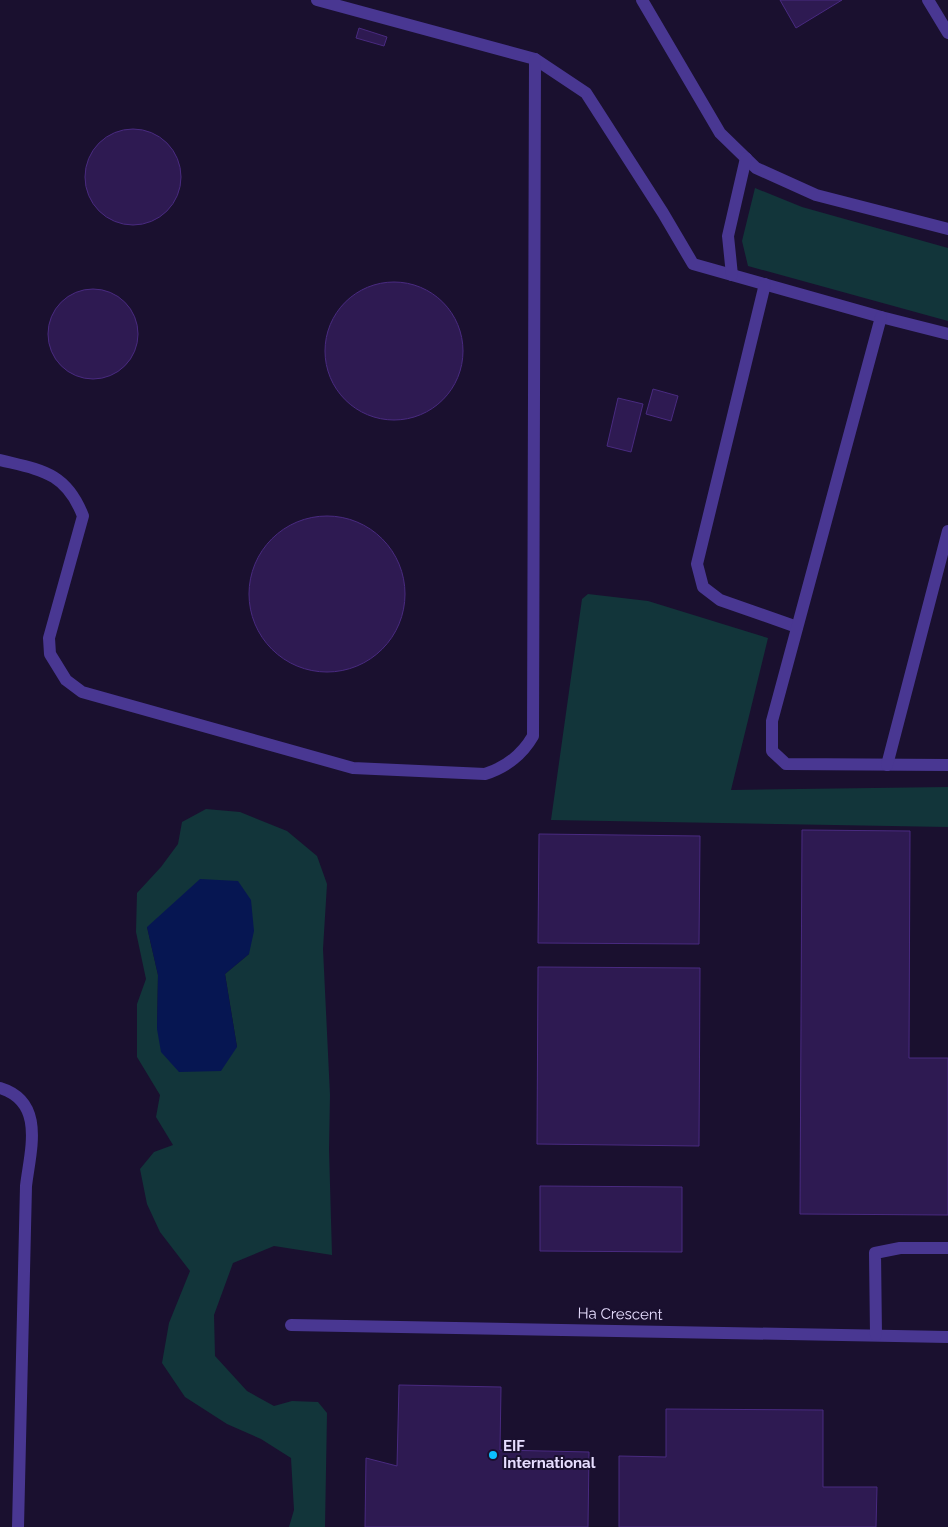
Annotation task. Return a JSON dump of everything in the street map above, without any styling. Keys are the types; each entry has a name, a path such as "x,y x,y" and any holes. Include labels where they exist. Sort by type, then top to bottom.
{"street":[{"path":"317,0 535,59 586,93 663,213 693,264 948,334"},
{"path":"642,0 720,133 756,168 816,195 948,229"},
{"path":"928,0 948,33"},
{"path":"0,460 47,473 64,484 76,499 83,516 49,638 50,654 66,680 82,692 353,768 485,774 500,769 513,760 527,746 533,736 535,59"},
{"path":"732,275 728,236 746,158"},
{"path":"765,284 697,564 703,587 720,600 797,627"},
{"path":"881,317 772,722 772,751 786,764 948,765"},
{"path":"887,765 948,531"},
{"path":"0,1088 16,1095 29,1111 33,1135 26,1186 18,1527"},
{"path":"876,1335 874,1254 900,1248 948,1248"},
{"name":"Ha Crescent","path":"292,1324 948,1337"}],"green space":[{"path":"755,188 802,207 948,248 948,321 748,266 742,241"},
{"path":"588,594 648,601 768,638 731,790 948,787 948,827 551,820 582,599"},
{"path":"206,809 240,812 287,831 317,856 327,884 323,949 330,1095 329,1149 332,1255 274,1246 233,1263 214,1315 215,1356 247,1391 274,1406 292,1401 318,1402 327,1413 325,1527 289,1527 294,1510 291,1458 261,1439 227,1424 185,1397 162,1363 169,1323 190,1271 160,1232 147,1204 140,1169 154,1152 173,1145 156,1117 160,1095 137,1057 137,1004 146,979 136,932 137,893 161,867 178,844 182,822","holes":["147,927 249,954 225,974 237,1047 157,1029 158,975"]}],"shaded area":[{"path":"200,879 238,881 251,900 254,931 249,954 225,974 237,1047 221,1071 179,1072 161,1052 157,1029 158,975 147,927"}],"building":[{"path":"780,0 842,0 796,28"},
{"path":"359,28 387,37 384,46 356,38"},
{"path":"133,129 152,132 167,143 178,158 181,177 178,196 167,211 152,222 133,225 114,222 99,211 88,196 85,177 88,158 99,143 114,132"},
{"path":"394,282 408,283 421,287 433,293 443,302 452,312 458,324 462,337 462,365 458,378 452,390 443,400 433,409 421,415 408,419 394,420 380,419 367,415 355,409 345,400 336,390 330,378 326,365 325,351 326,337 330,324 336,312 345,302 355,293 367,287 380,283"},
{"path":"84,289 102,289 118,296 131,309 138,325 138,343 131,359 118,372 102,379 84,379 68,372 55,359 48,343 48,325 55,309 68,296"},
{"path":"653,389 678,396 671,421 646,414"},
{"path":"618,398 643,404 631,452 607,446"},
{"path":"327,516 357,522 370,529 382,539 392,551 399,564 405,594 399,624 392,637 382,649 370,659 357,666 327,672 297,666 284,659 272,649 262,637 255,624 249,594 255,564 262,551 272,539 284,529 297,522"},
{"path":"802,830 910,831 909,1058 948,1058 948,1215 800,1214"},
{"path":"539,834 700,836 699,944 538,943"},
{"path":"538,967 700,968 699,1146 537,1144"},
{"path":"540,1186 682,1187 682,1252 540,1251"},
{"name":"EIF International","path":"399,1385 501,1387 500,1450 589,1452 588,1527 365,1527 366,1458 397,1466"},
{"path":"666,1409 823,1410 823,1487 877,1487 876,1527 619,1527 619,1456 666,1457"}],"place":[{"name":"EIF International","path":"493,1455"}]}
